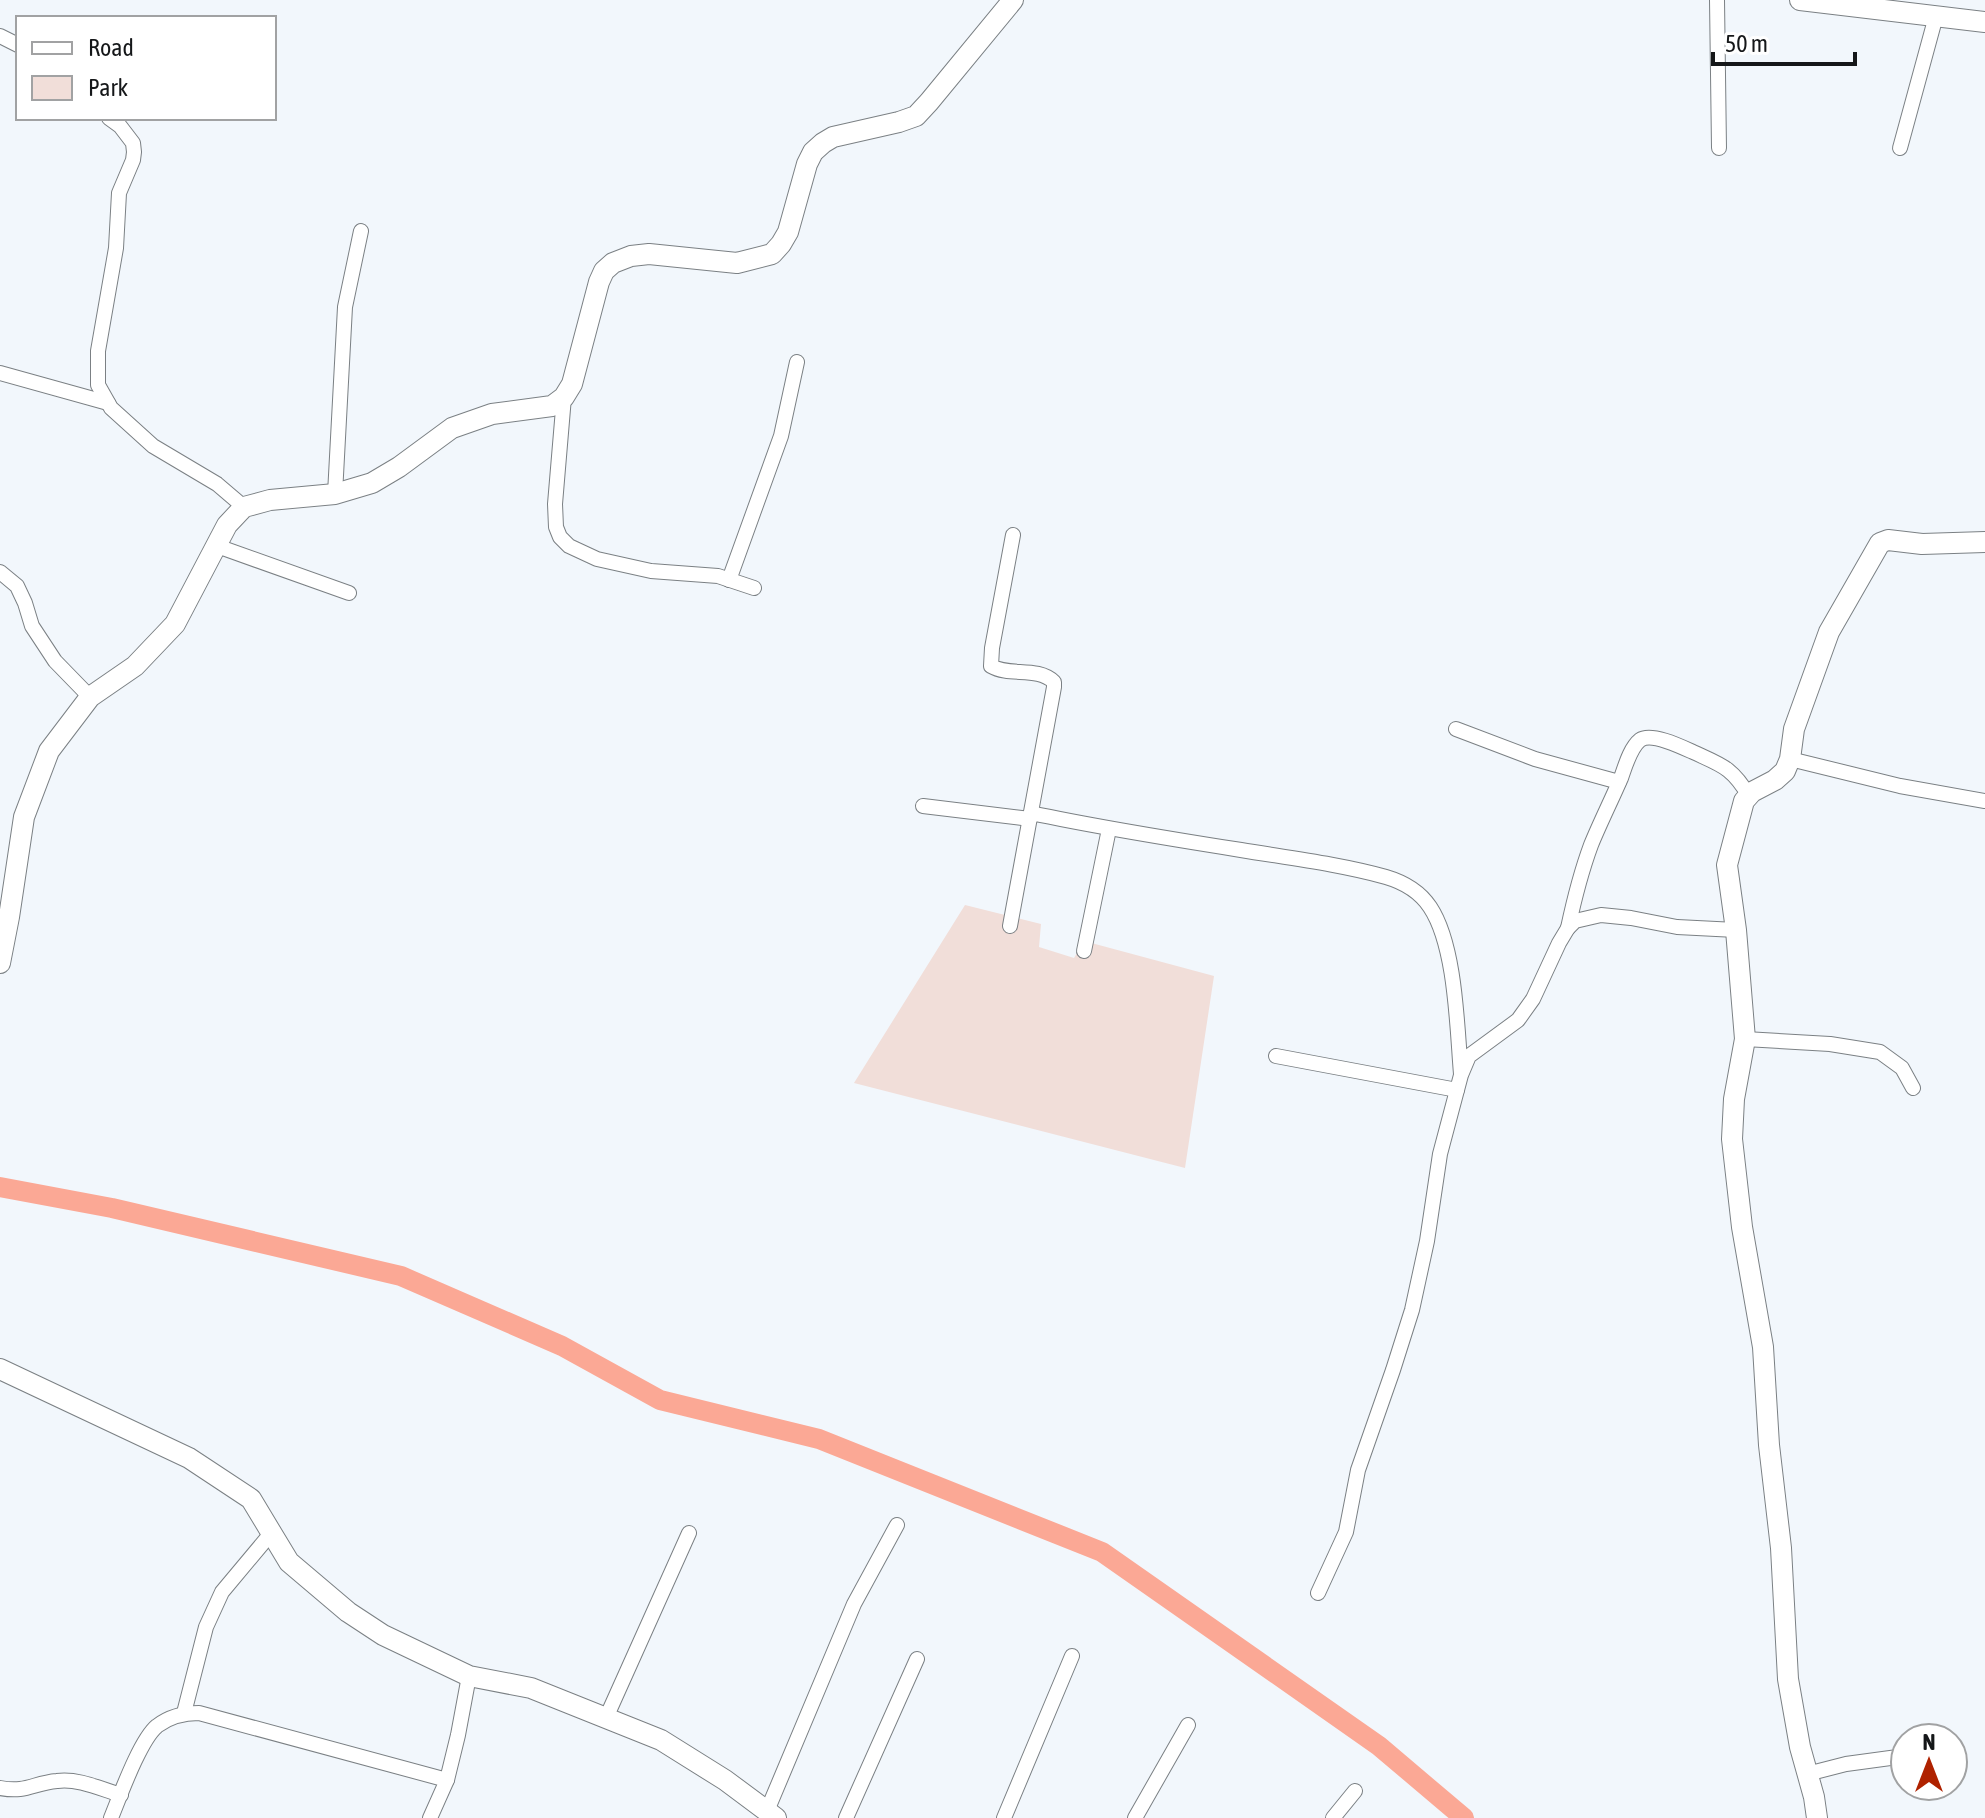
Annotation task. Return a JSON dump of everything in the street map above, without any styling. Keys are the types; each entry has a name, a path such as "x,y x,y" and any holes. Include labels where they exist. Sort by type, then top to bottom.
{"street":[{"path":"0,963 24,817 49,751 90,697 135,666 175,624 227,525 244,507 270,500 335,494 372,483 452,428 492,414 552,406 564,397 572,384 599,282 604,271 613,263 631,256 649,254 737,263 772,254 788,232 813,152 833,137 916,116 1013,0"},
{"path":"1717,0 1719,148"},
{"path":"1800,0 1985,22"},
{"path":"1900,148 1936,16"},
{"path":"112,120 133,143 134,152 119,193 116,248 98,351 98,385 111,408 153,446 217,484 244,507"},
{"path":"335,494 345,307 361,231"},
{"path":"729,580 781,436 797,362"},
{"path":"0,373 108,403"},
{"path":"564,397 555,504 556,527 560,537 569,546 597,559 651,571 718,576 754,588"},
{"path":"1010,926 1054,682 1046,676 999,670 991,666 1013,535"},
{"path":"1817,1818 1788,1679 1781,1548 1769,1445 1763,1347 1742,1227 1732,1139 1734,1099 1745,1039 1727,865 1744,801 1785,771 1794,729 1829,632 1880,543 1888,540 1922,544 1985,542"},
{"path":"217,546 349,593"},
{"path":"0,572 17,586 32,626 55,661 90,697"},
{"path":"1456,729 1535,759 1619,782"},
{"path":"1318,1593 1346,1532 1358,1470 1412,1310 1427,1241 1440,1154 1459,1082 1469,1056 1518,1020 1533,999 1568,928 1591,846 1637,744 1645,738 1655,739 1722,765 1739,780 1749,796"},
{"path":"1790,759 1900,786 1985,801"},
{"path":"923,806 1030,816 1319,863 1388,878 1412,888 1429,904 1447,953 1453,981 1459,1082"},
{"path":"1084,951 1109,829"},
{"path":"1568,928 1575,921 1601,915 1677,927 1736,930"},
{"path":"1745,1039 1830,1044 1880,1052 1902,1068 1913,1088"},
{"path":"1276,1056 1459,1082"},
{"path":"0,1369 189,1458 251,1499 289,1562 348,1612 383,1635 469,1676 531,1688 661,1740 772,1814 854,1604 897,1525"},
{"path":"184,1713 206,1627 222,1592 273,1531"},
{"path":"606,1718 689,1533"},
{"path":"1004,1818 1072,1656"},
{"path":"846,1818 917,1659"},
{"path":"430,1818 447,1780 469,1676"},
{"path":"111,1818 137,1758 154,1728 184,1713 199,1713 447,1780"},
{"path":"1135,1818 1188,1725"},
{"path":"1807,1774 1846,1764 1889,1758"},
{"path":"0,1788 21,1791 59,1780 121,1795"},
{"path":"1333,1818 1355,1791"}],"green space":[{"path":"965,905 1041,924 1039,947 1074,958 1084,941 1214,976 1185,1168 854,1083"}],"waterway":[{"path":"0,1187 112,1208 401,1276 562,1346 660,1400 819,1439 1102,1552 1379,1746 1464,1818"}]}
